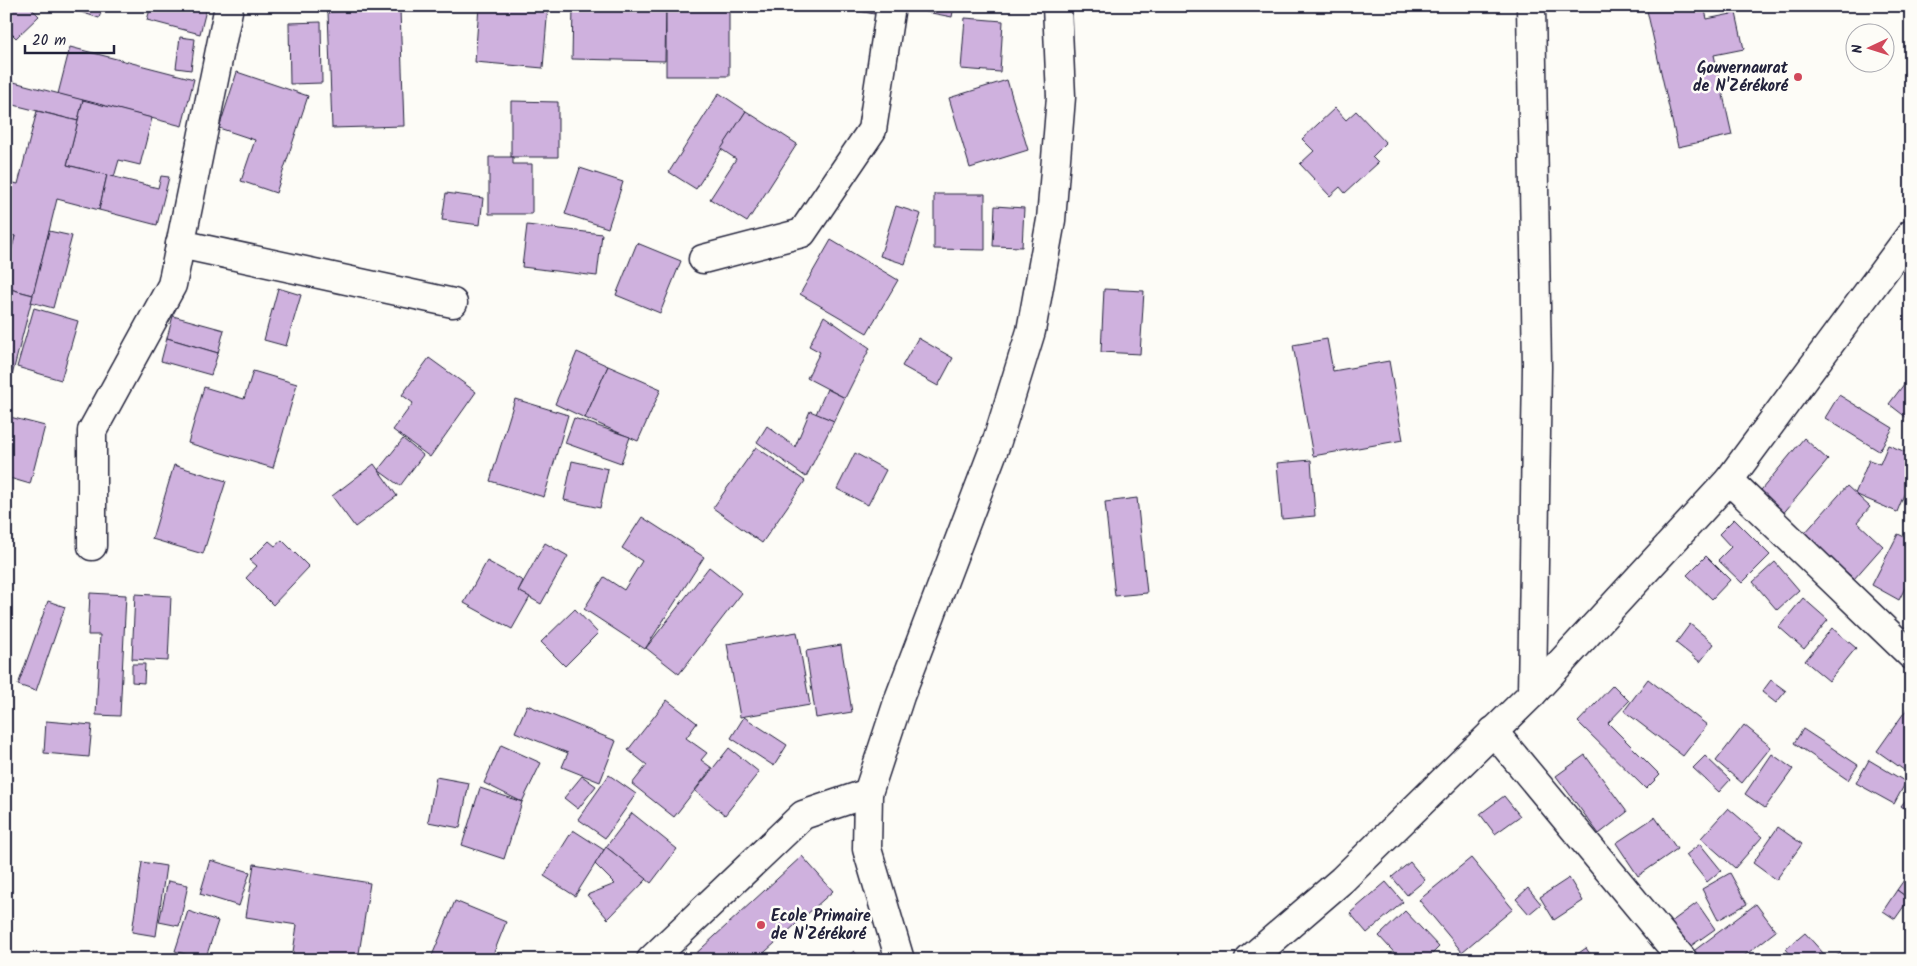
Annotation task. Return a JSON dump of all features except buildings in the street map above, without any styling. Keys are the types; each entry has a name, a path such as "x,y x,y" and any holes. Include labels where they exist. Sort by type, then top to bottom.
{"street":[{"path":"92,546 92,430 172,286 229,6"},
{"path":"703,259 802,233 872,130 891,6"},
{"path":"900,960 867,849 868,793 900,696 997,441 1030,331 1051,220 1055,173 1061,96 1056,6"},
{"path":"1531,6 1537,366 1532,694"},
{"path":"1249,960 1342,880 1532,694 1729,480 1911,234"},
{"path":"180,244 453,303"},
{"path":"1729,480 1911,655"},
{"path":"1493,731 1683,960"},
{"path":"651,960 803,815 868,793"}],"place":[{"name":"Gouvernaurat de N'Zérékoré","path":"1798,77"},
{"name":"Ecole Primaire de N'Zérékoré","path":"761,925"}]}
